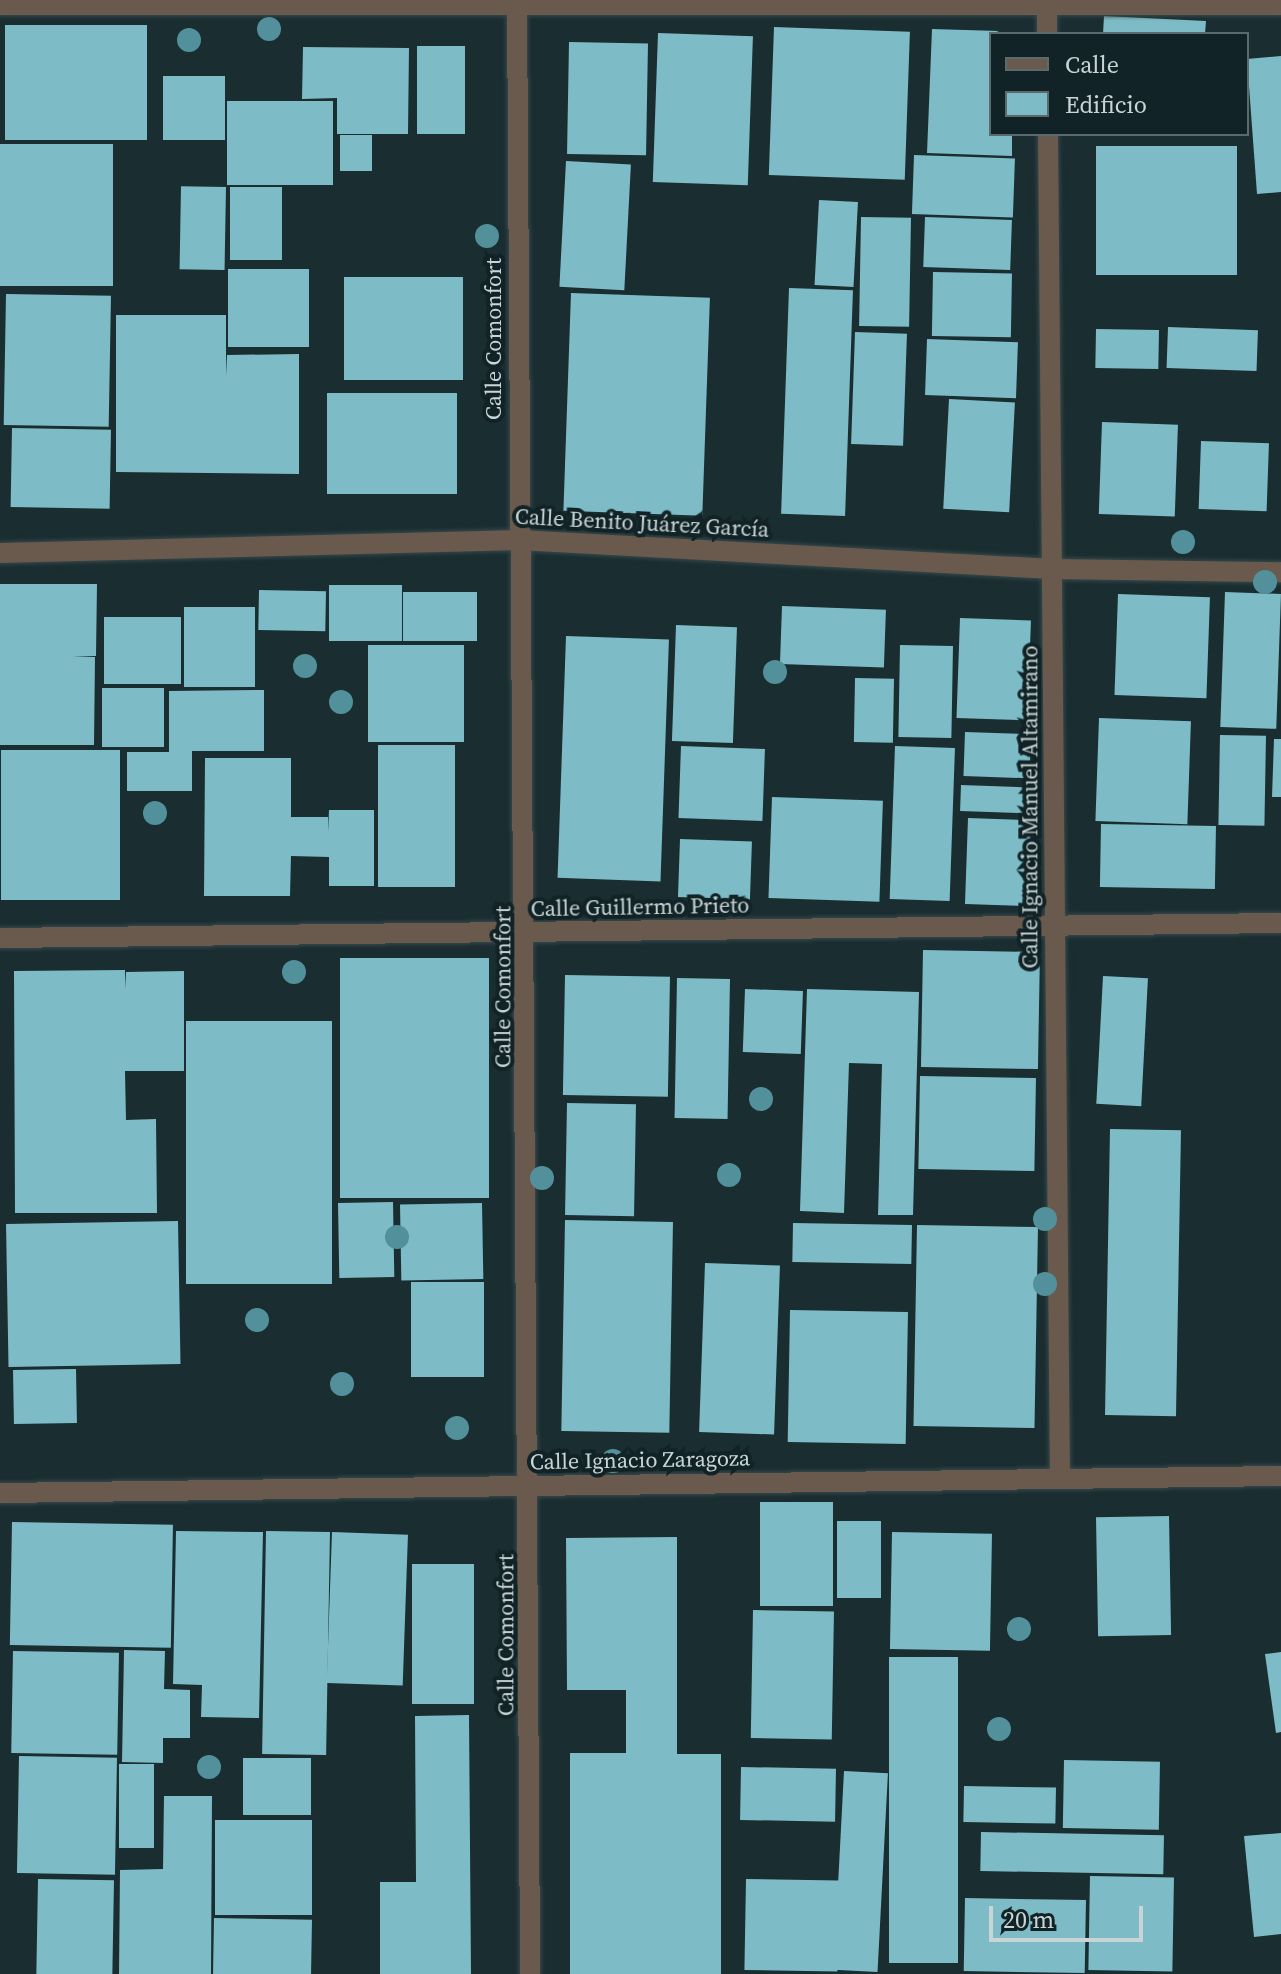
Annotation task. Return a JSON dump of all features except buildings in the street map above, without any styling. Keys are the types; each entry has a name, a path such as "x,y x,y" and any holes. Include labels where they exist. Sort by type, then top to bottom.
{"street":[{"path":"1047,2 1047,32"},
{"path":"0,5 1047,2 1281,5"},
{"name":"Calle Comonfort","path":"517,3 519,540 527,932 530,1974"},
{"name":"Calle Ignacio Manuel Altamirano","path":"1048,136 1060,1479"},
{"name":"Calle Benito Juárez García","path":"0,553 519,540 1052,569 1281,572"},
{"name":"Calle Guillermo Prieto","path":"0,938 1281,923"},
{"name":"Calle Ignacio Zaragoza","path":"0,1493 1281,1476"}]}
